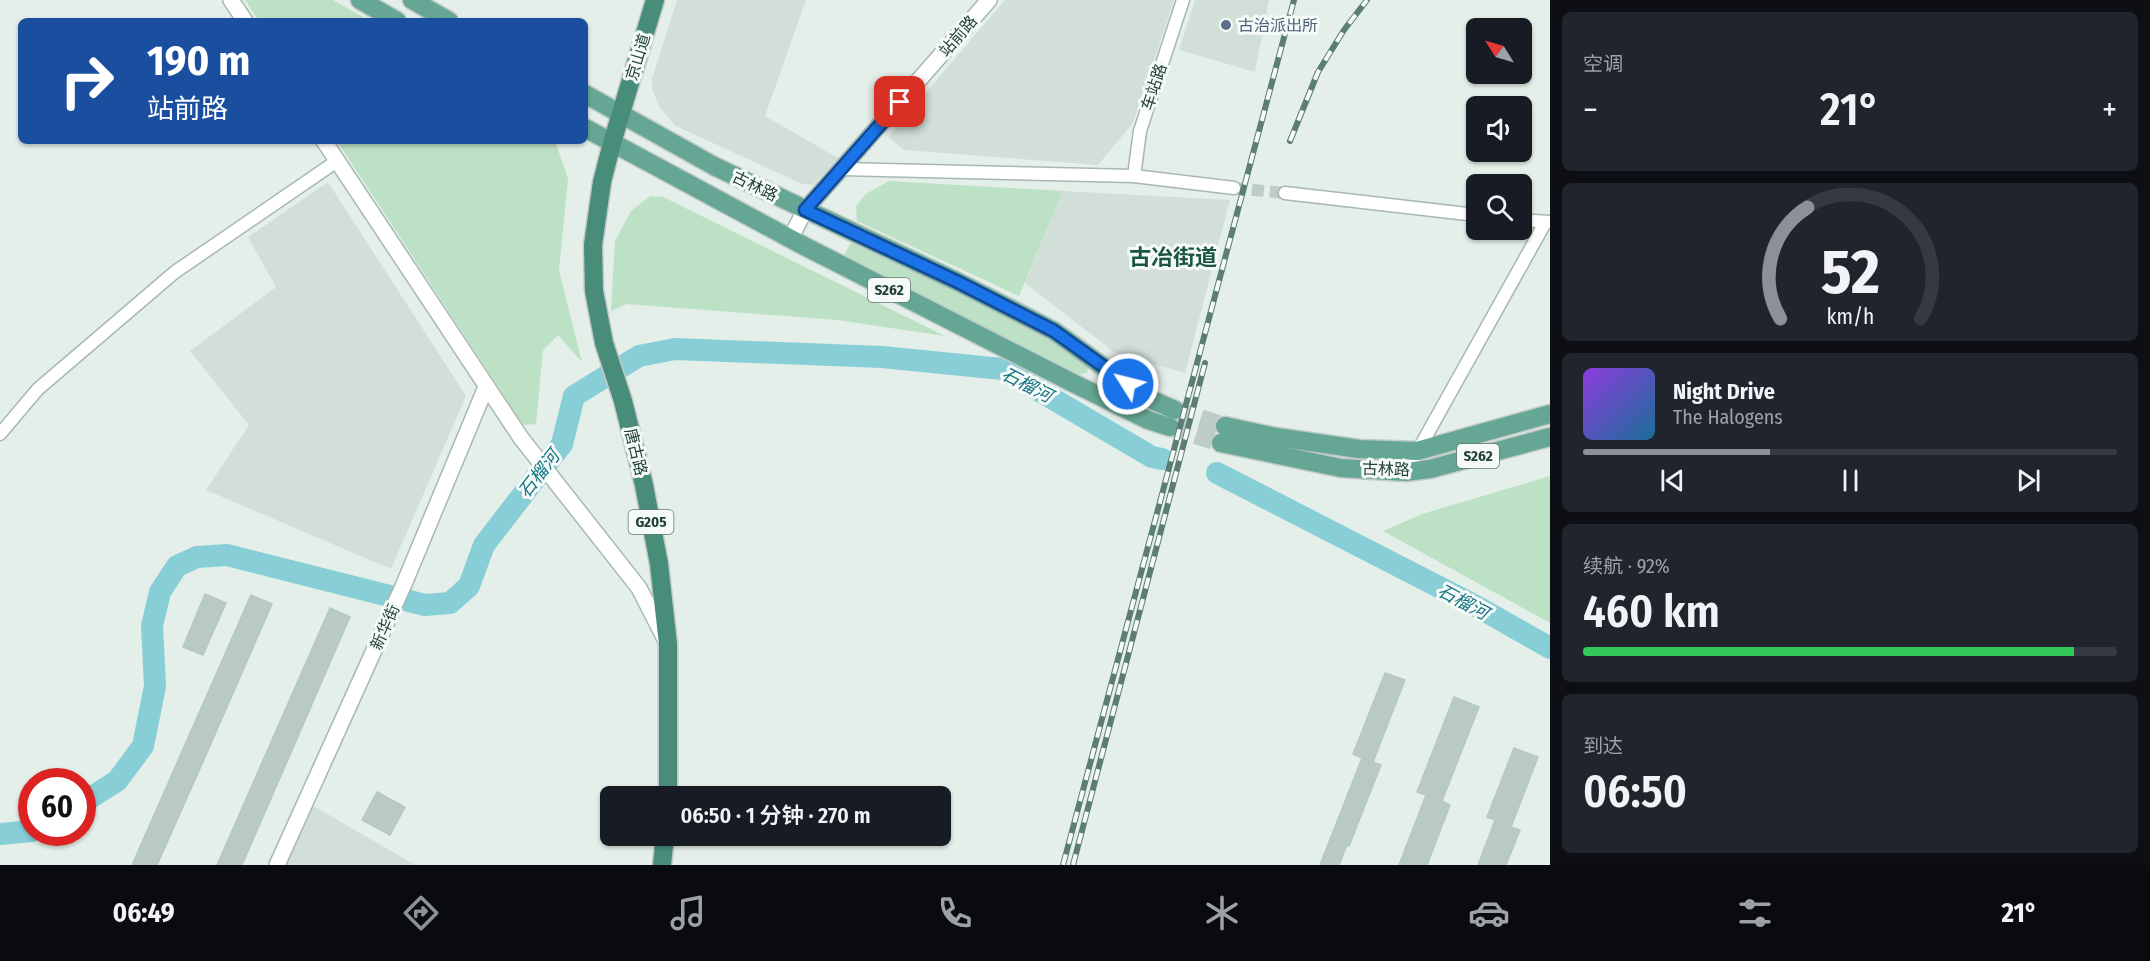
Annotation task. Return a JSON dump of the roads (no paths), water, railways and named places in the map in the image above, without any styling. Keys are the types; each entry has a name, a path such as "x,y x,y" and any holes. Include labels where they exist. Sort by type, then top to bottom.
{"highway":[{"name":"京山道","path":"621,114 655,0"},
{"name":"唐古路","path":"621,114 602,182 593,245 594,291 604,343 623,401 644,485 659,564 668,644 668,786"},
{"path":"662,865 664,846"}],"main road":[{"path":"360,0 392,18"},
{"path":"412,0 444,18"},
{"name":"S262","path":"588,96 621,114"},
{"name":"古林路","path":"612,143 790,239 1092,393 1148,420 1172,419 1054,331 958,282 714,166 621,114"},
{"name":"S262","path":"588,130 612,143"},
{"name":"古林路","path":"1550,414 1417,451 1359,449 1276,438 1223,434 1341,468 1406,472 1430,470 1550,437"}],"street":[{"path":"231,0 243,18"},
{"name":"站前路","path":"790,239 805,210 989,0"},
{"name":"车站路","path":"1134,176 1140,131 1183,0"},
{"path":"326,144 521,438 639,588 668,644"},
{"path":"0,434 38,389 175,272 337,161"},
{"path":"841,169 1134,176 1234,188"},
{"path":"1285,193 1466,214"},
{"path":"1406,472 1547,222 1532,221"},
{"name":"新华街","path":"277,865 404,584 486,387"}],"waterway":[{"name":"石榴河","path":"96,794 117,781 143,746 155,686 152,626 160,592 177,566 197,557 227,555 425,605 450,603 469,586 484,545 562,444 574,396 639,356 675,349 882,357 1002,369 1152,457 1162,459"},
{"name":"石榴河","path":"1217,473 1478,607 1550,648"},
{"name":"石榴河","path":"0,834 18,832"}],"tunnel":[{"path":"1234,188 1285,193"},
{"path":"1175,410 1225,426"},
{"path":"1170,427 1221,443"}],"railway":[{"path":"1063,865 1294,0"},
{"path":"1290,141 1318,72 1344,30 1367,0"},
{"path":"1073,865 1205,363"}],"place":[{"name":"古治派出所","path":"1226,25"}],"district":[{"name":"古冶街道","path":"1173,257"}]}
